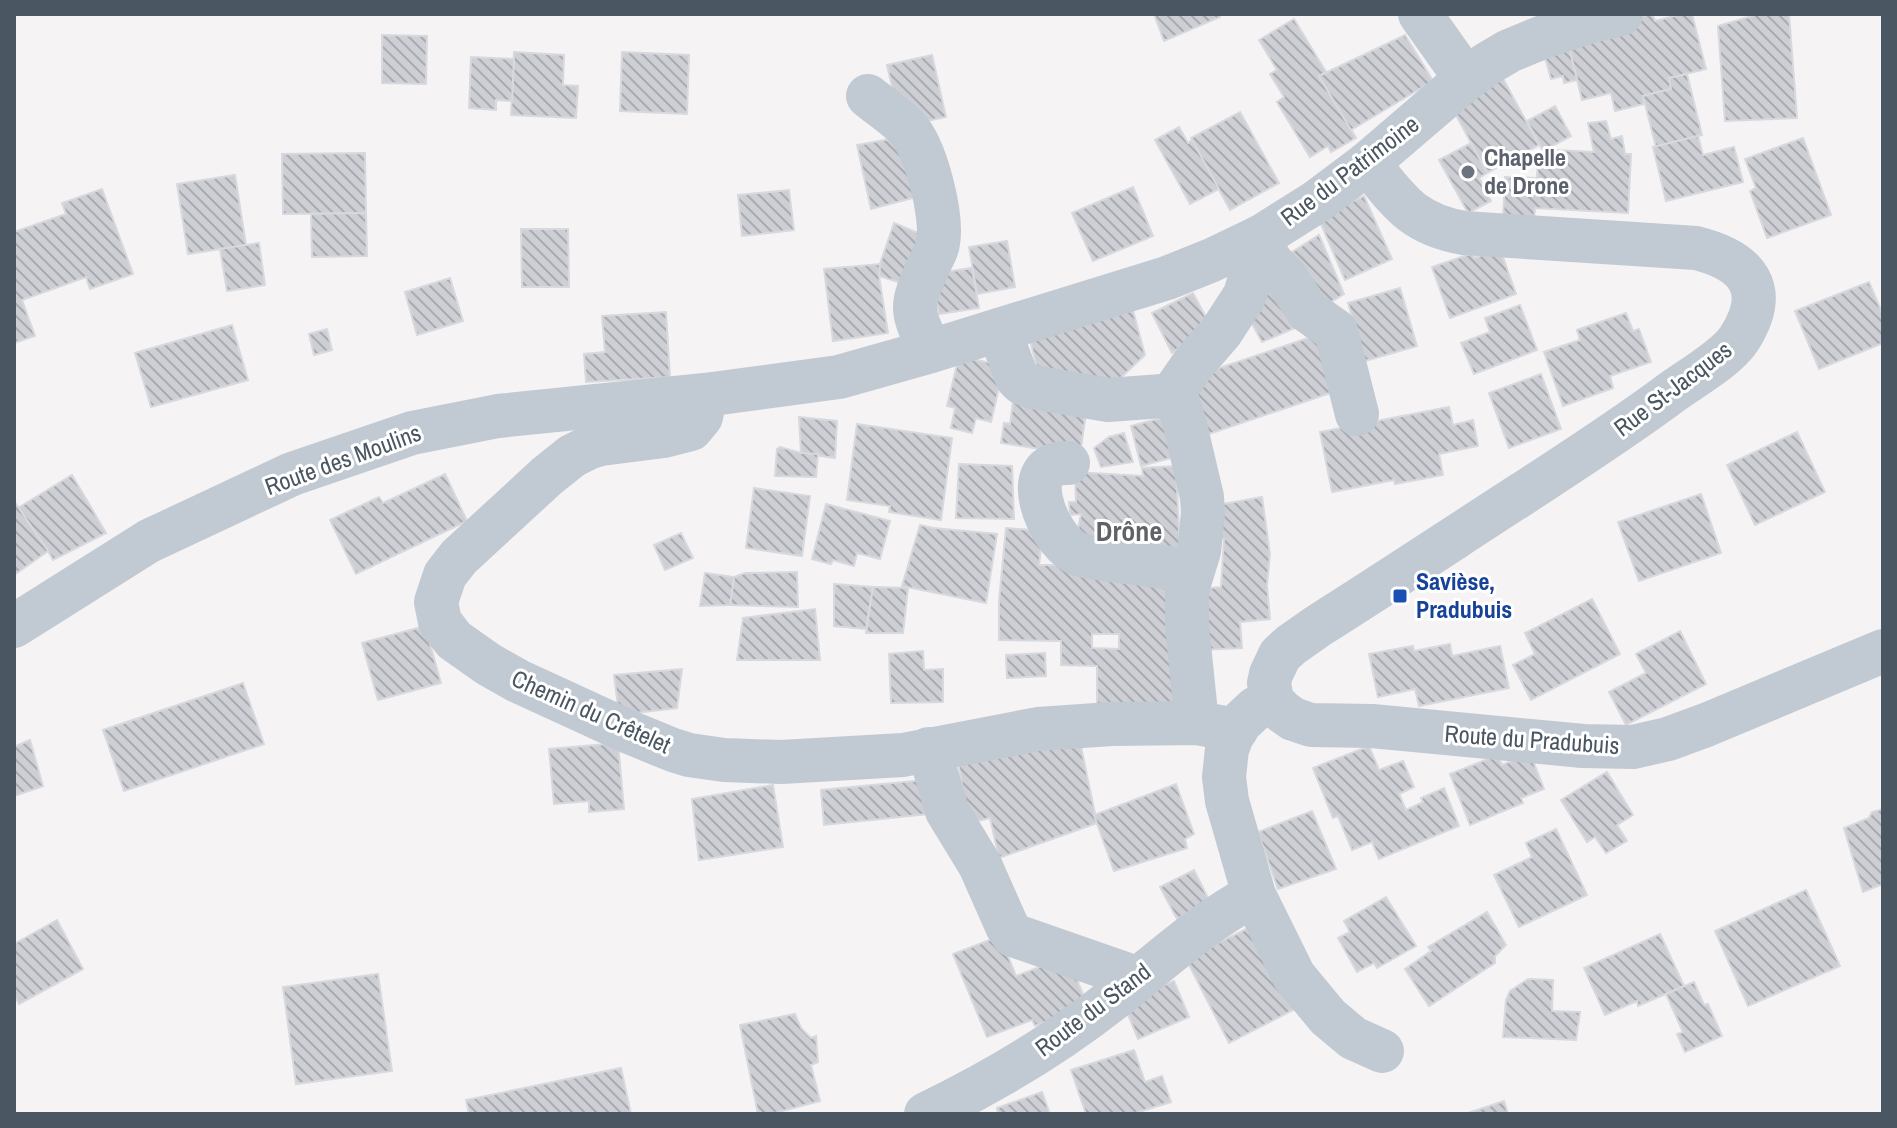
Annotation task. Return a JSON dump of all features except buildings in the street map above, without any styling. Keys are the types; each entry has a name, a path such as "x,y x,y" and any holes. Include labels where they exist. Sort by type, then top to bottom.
{"street":[{"path":"1420,14 1466,79"},
{"name":"Rue du Patrimoine","path":"705,395 839,377 1167,278 1249,242 1316,202 1487,64 1521,46 1591,21 1621,14"},
{"path":"868,96 907,127 922,152 929,174 940,230 938,246 915,297 914,308 931,351"},
{"name":"Rue St-Jacques","path":"1271,696 1271,674 1280,655 1291,645 1634,421 1729,350 1746,327 1754,307 1754,292 1744,273 1724,258 1696,248 1464,233 1433,226 1407,210 1368,163"},
{"path":"1249,242 1251,274 1245,295 1221,332 1178,386 1176,395 1203,513 1199,551 1187,590 1187,626 1216,726 1227,749 1224,777 1227,801 1254,895 1294,976 1328,1017 1353,1038 1382,1051"},
{"path":"1249,242 1285,277 1309,312 1336,331 1357,414"},
{"path":"999,330 1017,378 1032,387 1108,400 1176,395"},
{"name":"Route des Moulins","path":"14,626 149,541 292,474 352,452 412,433 498,416 705,395"},
{"name":"Chemin du Crêtelet","path":"705,395 701,417 691,429 590,447 572,456 547,476 459,557 445,575 436,602 440,622 446,630 467,650 518,681 629,732 689,755 747,762 881,757 1038,729 1111,724 1216,726"},
{"path":"1068,463 1059,463 1046,471 1041,480 1040,503 1055,534 1069,549 1092,557 1191,572"},
{"name":"Route du Pradubuis","path":"1271,696 1283,712 1311,725 1372,726 1583,746 1633,747 1695,729 1883,651"},
{"path":"1216,726 1248,715 1271,696"},
{"path":"929,749 947,811 980,865 1013,935 1136,980"},
{"name":"Route du Stand","path":"926,1114 993,1080 1050,1044 1094,1014 1193,933 1254,895"}],"place":[{"name":"Chapelle de Drone","path":"1468,172"},
{"name":"Savièse, Pradubuis","path":"1400,596"}],"district":[{"name":"Drône","path":"1129,531"}]}
